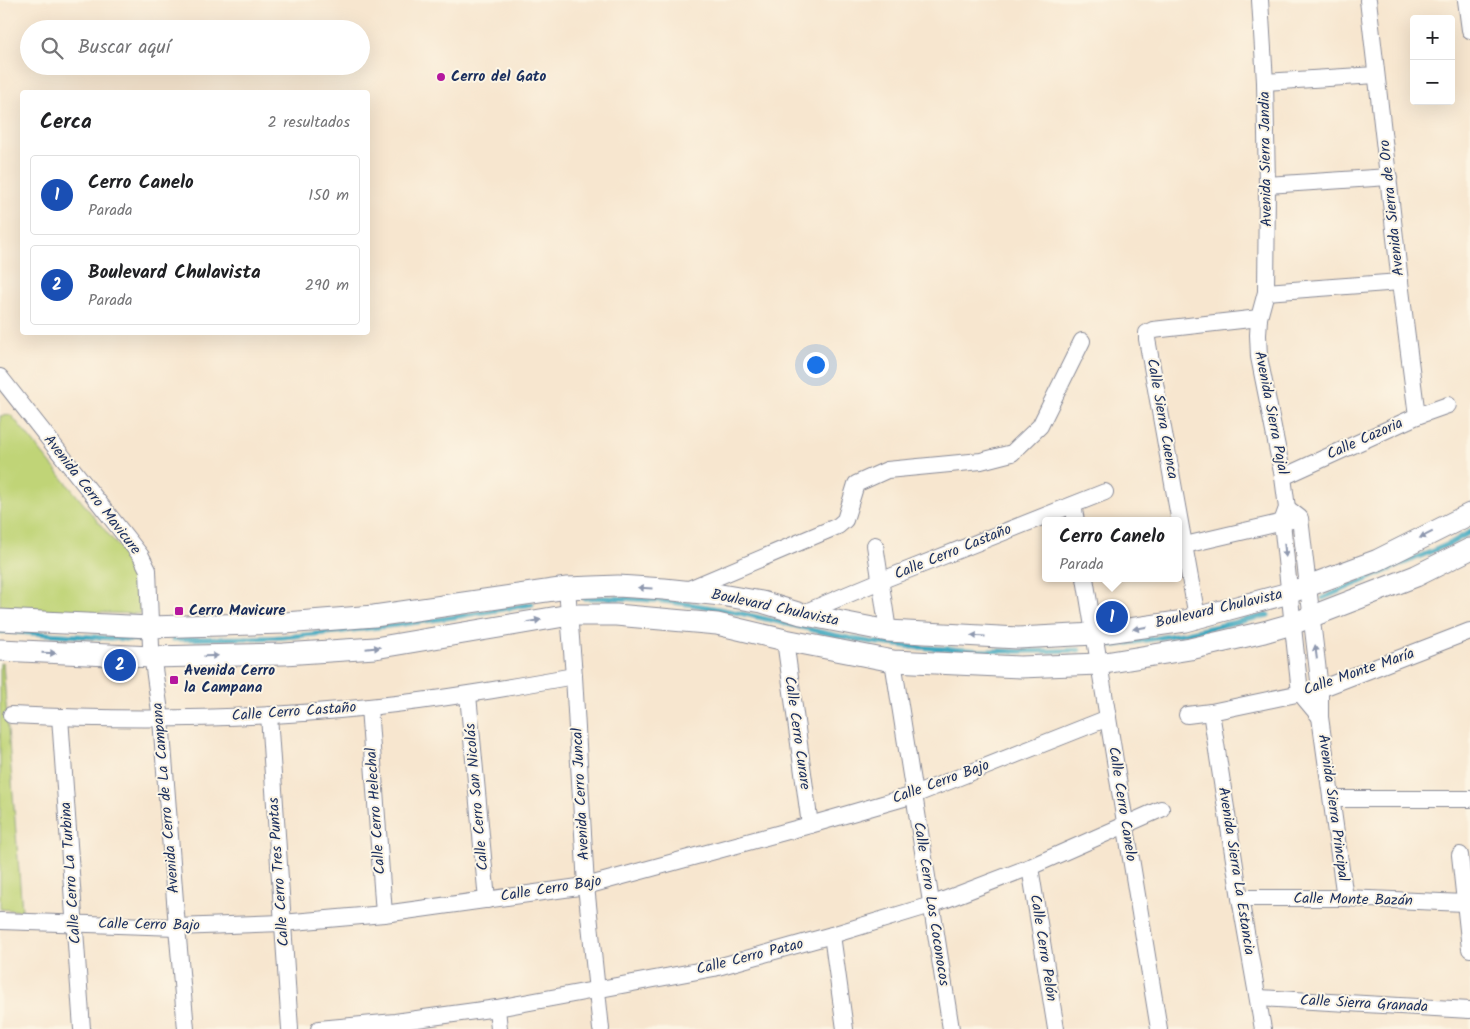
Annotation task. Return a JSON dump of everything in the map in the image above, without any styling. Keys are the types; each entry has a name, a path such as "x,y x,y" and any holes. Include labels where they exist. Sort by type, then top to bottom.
{"street":[{"name":"Avenida Sierra Jandia","path":"1259,318 1266,292 1267,185 1260,0"},
{"name":"Avenida Sierra de Oro","path":"1368,0 1417,416"},
{"path":"1466,0 1470,30"},
{"path":"1264,82 1376,75"},
{"path":"1267,185 1389,177"},
{"path":"1266,292 1400,282"},
{"name":"Avenida Sierra Pajal","path":"1259,318 1259,357 1283,476 1289,593 1302,620"},
{"name":"Calle Sierra Cuenca","path":"1180,517 1147,333 1153,330 1259,318"},
{"path":"684,591 838,526 845,520 856,484 887,470 981,461 1012,452 1040,426 1082,341"},
{"name":"Avenida Cerro Mavicure","path":"0,377 141,556 148,570 150,627"},
{"name":"Calle Cazoria","path":"1283,476 1417,416 1448,405"},
{"name":"Calle Cerro Castaño","path":"1074,513 1105,492"},
{"name":"Boulevard Chulavista","path":"0,620 150,627 284,623 374,616 567,588 618,586 684,591 762,602 801,614 888,631 1018,638 1094,634 1185,621 1289,593 1378,560 1470,514"},
{"path":"1185,545 1285,515 1300,518 1309,585 1302,620 1300,693 1320,718"},
{"name":"Calle Cerro Castaño","path":"801,614 880,581 1042,524"},
{"name":"Calle Sierra Cuenca","path":"1182,529 1197,617"},
{"path":"875,545 888,631"},
{"name":"Boulevard Chulavista","path":"0,650 152,657 284,654 375,648 570,615 616,615 717,624 785,640 893,661 1020,667 1099,664 1190,649 1264,632 1302,620 1416,576 1470,549"},
{"name":"Calle Cerro Canelo","path":"1086,582 1159,1029"},
{"name":"Avenida Cerro Juncal","path":"567,588 586,886 601,1029"},
{"name":"Avenida Sierra Principal","path":"1302,620 1320,689 1320,718 1345,898"},
{"name":"Avenida Cerro de La Campana","path":"150,627 152,657 161,719 186,1029"},
{"name":"Calle Monte María","path":"1187,715 1211,712 1320,689 1470,631"},
{"name":"Calle Cerro Curare","path":"785,640 810,825"},
{"name":"Calle Cerro Los Coconocos","path":"893,661 951,1029"},
{"name":"Calle Cerro Castaño","path":"11,715 161,719 269,716 369,708 468,695 574,676"},
{"name":"Calle Cerro San Nicolás","path":"468,695 487,900"},
{"name":"Calle Cerro Helechal","path":"369,708 384,914"},
{"name":"Avenida Sierra La Estancia","path":"1211,712 1263,1029"},
{"name":"Calle Cerro Tres Puntas","path":"269,716 290,1029"},
{"name":"Calle Cerro La Turbina","path":"60,717 82,1029"},
{"name":"Calle Cerro Bajo","path":"0,921 177,928 282,923 384,914 586,886 914,795 1108,718"},
{"path":"1332,799 1470,799"},
{"name":"Calle Cerro Patao","path":"319,1029 395,1026 714,968 832,936 931,905 1030,867 1161,809"},
{"path":"1460,855 1470,949"},
{"name":"Calle Cerro Pelón","path":"1030,867 1056,1029"},
{"name":"Calle Monte Bazán","path":"1240,898 1345,898 1465,904"},
{"path":"832,936 845,1029"},
{"name":"Calle Sierra Granada","path":"1258,998 1470,1010"},
{"path":"497,1008 498,1029"}],"green space":[{"path":"11,415 131,562 137,574 140,614 0,608 0,416"},
{"path":"0,663 3,664 22,911 0,909"}],"waterway":[{"path":"1323,598 1451,543 1470,532"},
{"path":"584,598 635,599 702,606 852,639 897,645 975,650 1079,650"},
{"path":"173,639 269,638 314,634 439,619 532,604"},
{"path":"1112,646 1186,633 1268,615"},
{"path":"0,631 141,640"}],"place":[{"name":"Cerro del Gato","path":"441,77"},
{"name":"Cerro Mavicure","path":"179,611"},
{"name":"Cerro Canelo","path":"1112,617"},
{"name":"Boulevard Chulavista","path":"120,665"},
{"name":"Avenida Cerro la Campana","path":"174,680"}]}
